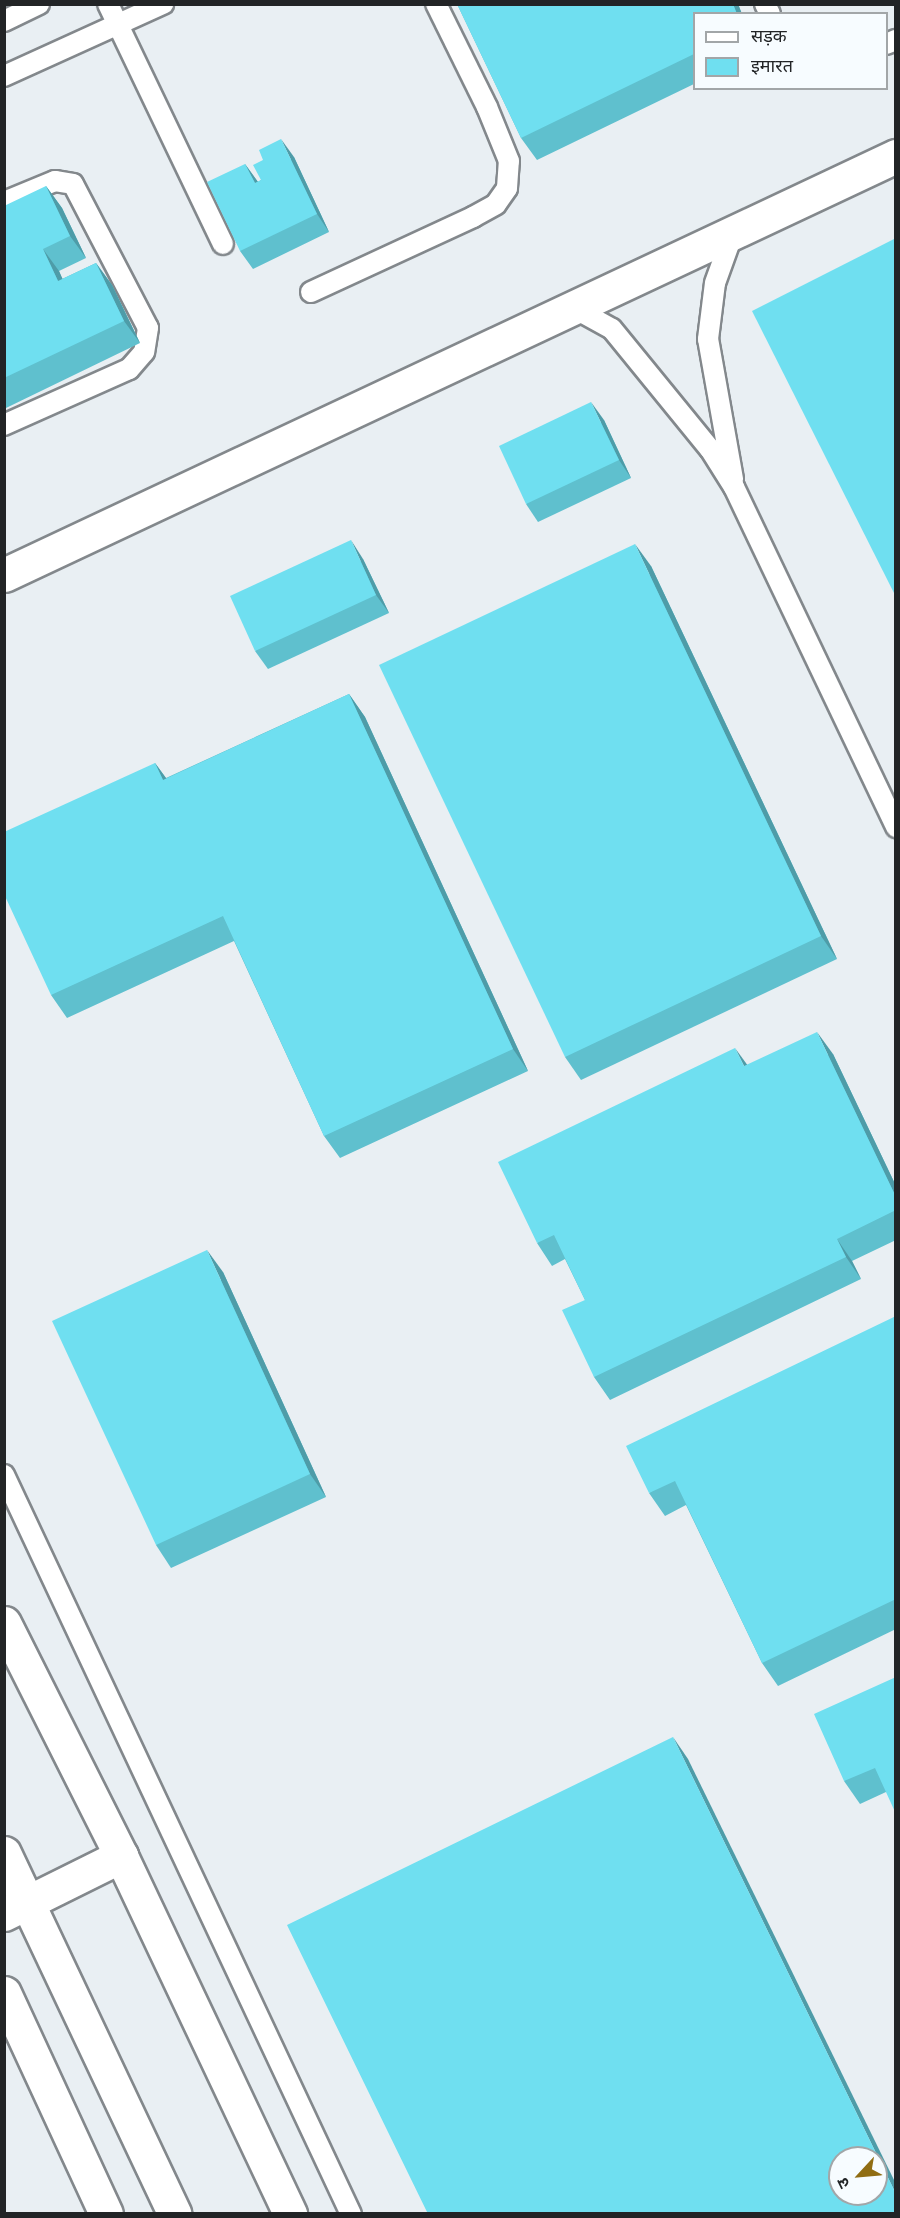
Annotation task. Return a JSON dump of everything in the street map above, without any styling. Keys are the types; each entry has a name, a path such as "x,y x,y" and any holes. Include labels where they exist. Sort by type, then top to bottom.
{"street":[{"path":"4,575 896,156"},
{"path":"4,1623 122,1856 290,2214"},
{"path":"4,1853 16,1909 175,2214"},
{"path":"16,1909 122,1856"},
{"path":"4,1993 106,2214"}],"lane":[{"path":"4,21 39,4"},
{"path":"108,4 223,244"},
{"path":"4,76 163,4"},
{"path":"311,292 473,217 495,204 507,188 509,161 487,107 436,4"},
{"path":"4,202 55,181 73,184 148,328 144,352 129,369 4,425"},
{"path":"733,233 715,284 708,339 734,487"},
{"path":"574,308 612,330 625,344 710,449 734,487 896,827"},
{"path":"4,1475 351,2214"}],"building":[{"path":"457,4 733,4 736,12 693,12 693,54 521,138"},
{"path":"281,139 317,214 240,251 207,182 245,164 255,183 261,180 253,165 263,160 259,150"},
{"path":"46,186 70,236 43,249 58,281 96,263 124,321 4,378 4,304 6,303 4,300 4,206"},
{"path":"896,238 896,597 752,311"},
{"path":"591,402 619,460 526,504 499,446"},
{"path":"351,540 376,595 255,651 230,596"},
{"path":"635,544 821,936 565,1057 379,665"},
{"path":"349,694 513,1049 324,1136 223,916 51,995 4,894 4,832 155,763 163,780"},
{"path":"817,1032 896,1197 896,1210 837,1239 846,1257 594,1377 562,1310 585,1300 554,1235 537,1243 498,1162 735,1048 744,1066"},
{"path":"207,1250 310,1474 156,1545 52,1321"},
{"path":"896,1316 896,1599 762,1663 675,1481 649,1493 626,1446"},
{"path":"896,1677 896,1814 875,1768 844,1781 814,1714"},
{"path":"673,1737 873,2146 828,2146 828,2206 888,2206 888,2178 896,2194 896,2214 428,2214 287,1925"}]}
